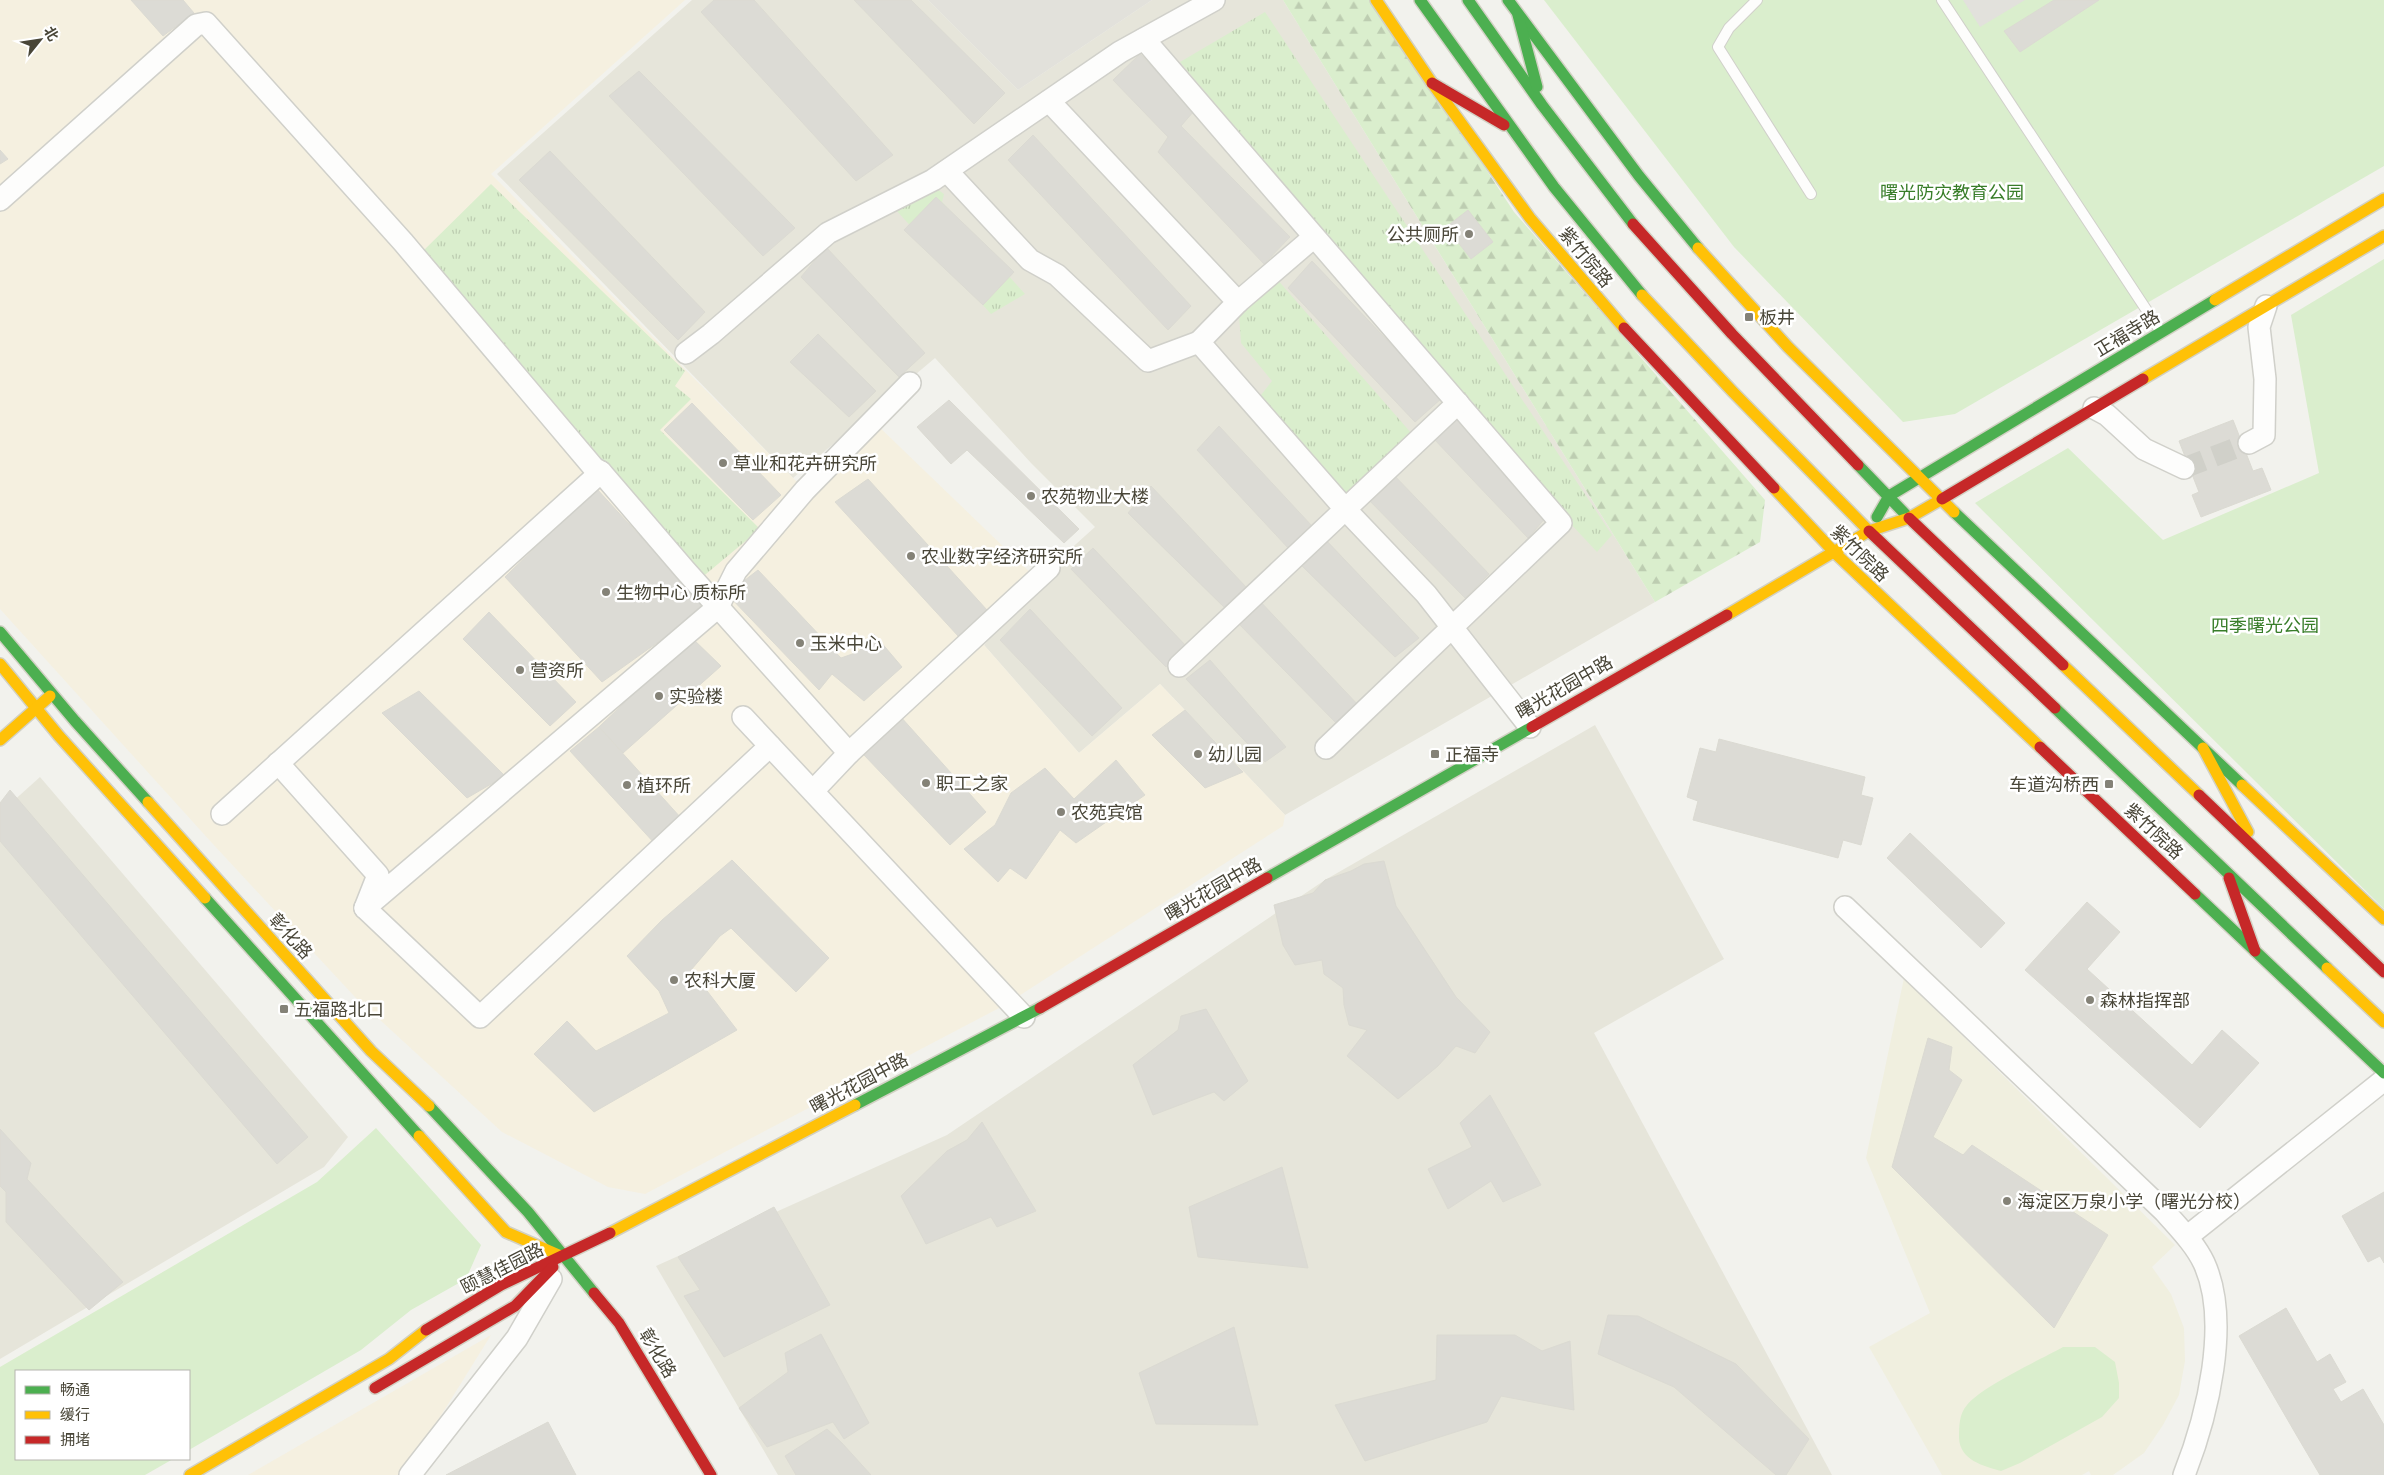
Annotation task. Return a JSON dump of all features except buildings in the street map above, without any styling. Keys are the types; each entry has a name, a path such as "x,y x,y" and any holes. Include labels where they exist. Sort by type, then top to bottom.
{"main road":[{"name":"紫竹院路","path":"1376,0 1432,83 1530,218 1625,330 1835,554 2384,1073"},
{"name":"紫竹院路","path":"1420,0 1512,130 1602,247 1681,337 1869,531 2384,1022"},
{"path":"1468,0 1542,105 1632,224 1732,334 1909,518 2384,972"},
{"path":"1508,0 1640,176 1719,273 1919,478 2384,919"},
{"path":"1518,15 1542,105"},
{"path":"1432,83 1512,130"},
{"name":"正福寺路","path":"1889,496 2384,199"},
{"path":"1869,531 1909,518 2384,236"},
{"path":"1869,531 1889,496"},
{"name":"曙光花园中路","path":"563,1257 1024,1017 1835,554 1869,531"},
{"name":"彰化路","path":"0,632 82,729 371,1051 425,1102 528,1212 619,1323 711,1475"},
{"name":"彰化路","path":"0,664 59,736 506,1232 563,1257"},
{"path":"0,740 53,693"},
{"path":"2203,748 2259,854"},
{"path":"2227,872 2255,951"},
{"name":"颐慧佳园路","path":"361,1396 516,1306 563,1257"},
{"name":"颐慧佳园路","path":"190,1475 389,1359 440,1321 501,1285 563,1257"}],"street":[{"path":"686,353 712,334 828,233 933,180 1120,52 1214,0"},
{"path":"0,200 196,25 206,23 403,242 594,468 601,472 718,607 849,753"},
{"path":"1144,39 1561,523 1453,629 1326,748"},
{"path":"1049,101 1238,302"},
{"path":"947,171 1030,260 1057,275 1148,361 1199,342 1238,302 1314,237"},
{"path":"2249,443 2264,435 2265,379 2259,326 2266,306"},
{"path":"1199,342 1346,510 1426,594 1530,727"},
{"path":"365,908 718,607 736,571 805,490 910,383"},
{"path":"1179,666 1458,403"},
{"path":"2094,408 2107,415 2144,450 2184,468"},
{"path":"222,814 601,472"},
{"path":"813,792 849,753 1049,568"},
{"path":"743,718 1024,1017"},
{"path":"365,908 480,1016 770,746"},
{"path":"278,763 378,875 365,908"},
{"path":"1845,908 2188,1236 2204,1264 2215,1301 2217,1344 2208,1395 2184,1475"},
{"path":"2188,1236 2384,1080"},
{"path":"410,1475 518,1338 563,1257"}],"lane":[{"path":"1757,0 1729,28 1718,47 1811,194"},
{"path":"1942,0 2162,333"}],"shaded area":[{"path":"0,0 685,0 491,174 805,490 873,421 1037,579 984,645 1079,753 1160,684 1285,815 1283,826 1003,1006 645,1194 608,1187 502,1132 355,997 212,843 0,609"},
{"path":"692,0 928,0 1018,90 1152,0 1283,0 1655,602 1285,815 1160,684 1079,753 984,645 1037,579 1095,527 1031,463 935,358 793,478 497,174"},
{"path":"928,0 1152,0 1018,90"},
{"path":"1963,0 2025,0 1980,27"},
{"path":"1595,725 1724,959 1594,1033 1832,1475 778,1475 656,1266 947,1135 1325,880"},
{"path":"40,777 348,1137 324,1167 0,1359 0,813"},
{"name":"海淀区万泉小学（曙光分校）","path":"1904,978 2175,1245 2152,1267 2171,1294 2184,1328 2185,1361 2179,1395 2163,1425 2144,1453 2113,1475 2091,1475 2089,1471 2082,1475 1942,1475 1869,1347 1930,1313 1866,1158"},
{"path":"491,1335 404,1475 248,1475"}],"green space":[{"path":"1283,0 1375,0 1514,212 1765,500 1760,542 1655,602"},
{"name":"曙光防灾教育公园","path":"1544,0 2384,0 2384,166 1955,414 1903,422 1734,247"},
{"path":"1265,12 1612,535 1597,552 1542,493 1180,62"},
{"path":"491,184 685,371 675,386 691,399 660,430 760,529 700,579 421,253"},
{"path":"930,184 944,194 942,202 1025,294 991,314 895,209"},
{"name":"四季曙光公园","path":"2384,259 2384,909 1975,503 2068,448 2163,540 2319,473 2291,315"},
{"path":"1276,278 1412,434 1346,498 1257,400 1272,381 1241,343 1239,314"},
{"path":"376,1128 481,1245 466,1279 411,1310 361,1350 190,1449 190,1370 15,1370 15,1460 171,1460 145,1475 0,1475 0,1367 317,1182"},
{"path":"2063,1347 2095,1347 2115,1362 2119,1383 2119,1398 2102,1417 2020,1463 2001,1471 1987,1467 1968,1457 1960,1446 1959,1438 1961,1416 1967,1405 1998,1382"}],"tunnel":[{"path":"2184,468 2249,443"}],"traffic: fast":[{"path":"1420,0 1554,187 1642,295"},
{"path":"1468,0 1542,105 1633,224"},
{"path":"1508,0 1639,176 1698,248"},
{"path":"1518,15 1537,87"},
{"path":"1877,517 1889,496 2215,300"},
{"path":"1858,465 1909,518"},
{"path":"1954,512 2242,785"},
{"path":"0,632 75,721 148,802"},
{"path":"2055,708 2327,968"},
{"path":"1267,878 1532,727"},
{"path":"2195,894 2384,1073"},
{"path":"205,898 419,1136"},
{"path":"855,1105 1040,1008"},
{"path":"429,1106 528,1212 594,1293"}],"traffic: slow":[{"path":"1376,0 1432,83 1530,218 1624,328"},
{"path":"2215,300 2384,199"},
{"path":"2143,379 2384,236"},
{"path":"1698,248 1788,347 1954,512"},
{"path":"1642,295 1733,392 1869,531"},
{"path":"1774,488 1835,553 2040,747"},
{"path":"1727,615 1869,531 1909,518 1942,499"},
{"path":"0,664 59,736 205,898"},
{"path":"2063,665 2199,795"},
{"path":"0,740 50,696"},
{"path":"2203,748 2248,832"},
{"path":"2242,785 2384,919"},
{"path":"148,802 371,1051 429,1106"},
{"path":"2327,968 2384,1022"},
{"path":"610,1233 855,1105"},
{"path":"419,1136 506,1232 561,1256"},
{"path":"190,1475 389,1359 426,1330"}],"traffic: jam":[{"path":"1432,83 1504,125"},
{"path":"1633,224 1732,334 1858,465"},
{"path":"1624,328 1774,488"},
{"path":"1942,499 2143,379"},
{"path":"1909,518 2063,665"},
{"path":"1869,531 2055,708"},
{"path":"1532,727 1727,615"},
{"path":"2040,747 2195,894"},
{"path":"2199,795 2384,972"},
{"path":"1040,1008 1267,878"},
{"path":"2229,878 2255,951"},
{"path":"426,1330 501,1285 610,1233"},
{"path":"375,1388 515,1306 553,1267"},
{"path":"594,1293 619,1323 711,1475"}],"place":[{"name":"公共厕所","path":"1469,234"},
{"name":"板井","path":"1749,317"},
{"name":"草业和花卉研究所","path":"723,463"},
{"name":"农苑物业大楼","path":"1031,496"},
{"name":"农业数字经济研究所","path":"911,556"},
{"name":"生物中心 质标所","path":"606,592"},
{"name":"玉米中心","path":"800,643"},
{"name":"营资所","path":"520,670"},
{"name":"实验楼","path":"659,696"},
{"name":"幼儿园","path":"1198,754"},
{"name":"正福寺","path":"1435,754"},
{"name":"职工之家","path":"926,783"},
{"name":"车道沟桥西","path":"2109,784"},
{"name":"植环所","path":"627,785"},
{"name":"农苑宾馆","path":"1061,812"},
{"name":"农科大厦","path":"674,980"},
{"name":"森林指挥部","path":"2090,1000"},
{"name":"五福路北口","path":"284,1009"},
{"name":"海淀区万泉小学（曙光分校）","path":"2007,1201"}]}
